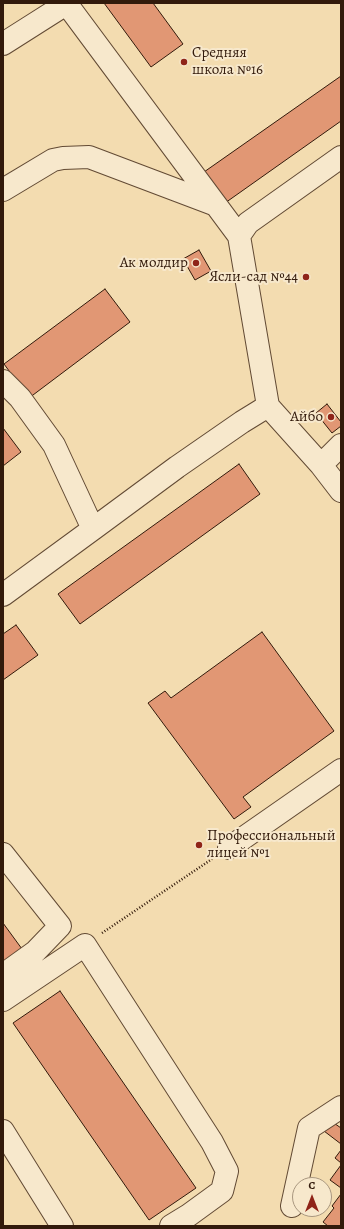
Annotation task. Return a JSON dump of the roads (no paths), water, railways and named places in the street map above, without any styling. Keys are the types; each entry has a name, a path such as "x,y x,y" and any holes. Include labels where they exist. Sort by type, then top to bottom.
{"lane":[{"path":"3,44 66,3 239,236 268,406 321,465 341,491"},
{"path":"3,190 53,160 89,157 216,205"},
{"path":"239,236 248,223 341,157"},
{"path":"3,381 20,398 54,446 93,529"},
{"path":"3,595 177,467 268,406"},
{"path":"321,465 341,445"},
{"path":"228,848 341,770"},
{"path":"3,854 60,926 35,952 3,975"},
{"path":"3,1000 85,945 212,1142 227,1171 222,1190 189,1215 171,1226"},
{"path":"298,1177 309,1128 341,1107"},
{"path":"3,1131 62,1226"}],"place":[{"name":"Средняя школа №16","path":"184,62"},
{"name":"Ак молдир","path":"196,263"},
{"name":"Ясли-сад №44","path":"306,277"},
{"name":"Айбо","path":"331,417"},
{"name":"Профессиональный лицей №1","path":"199,845"}]}
